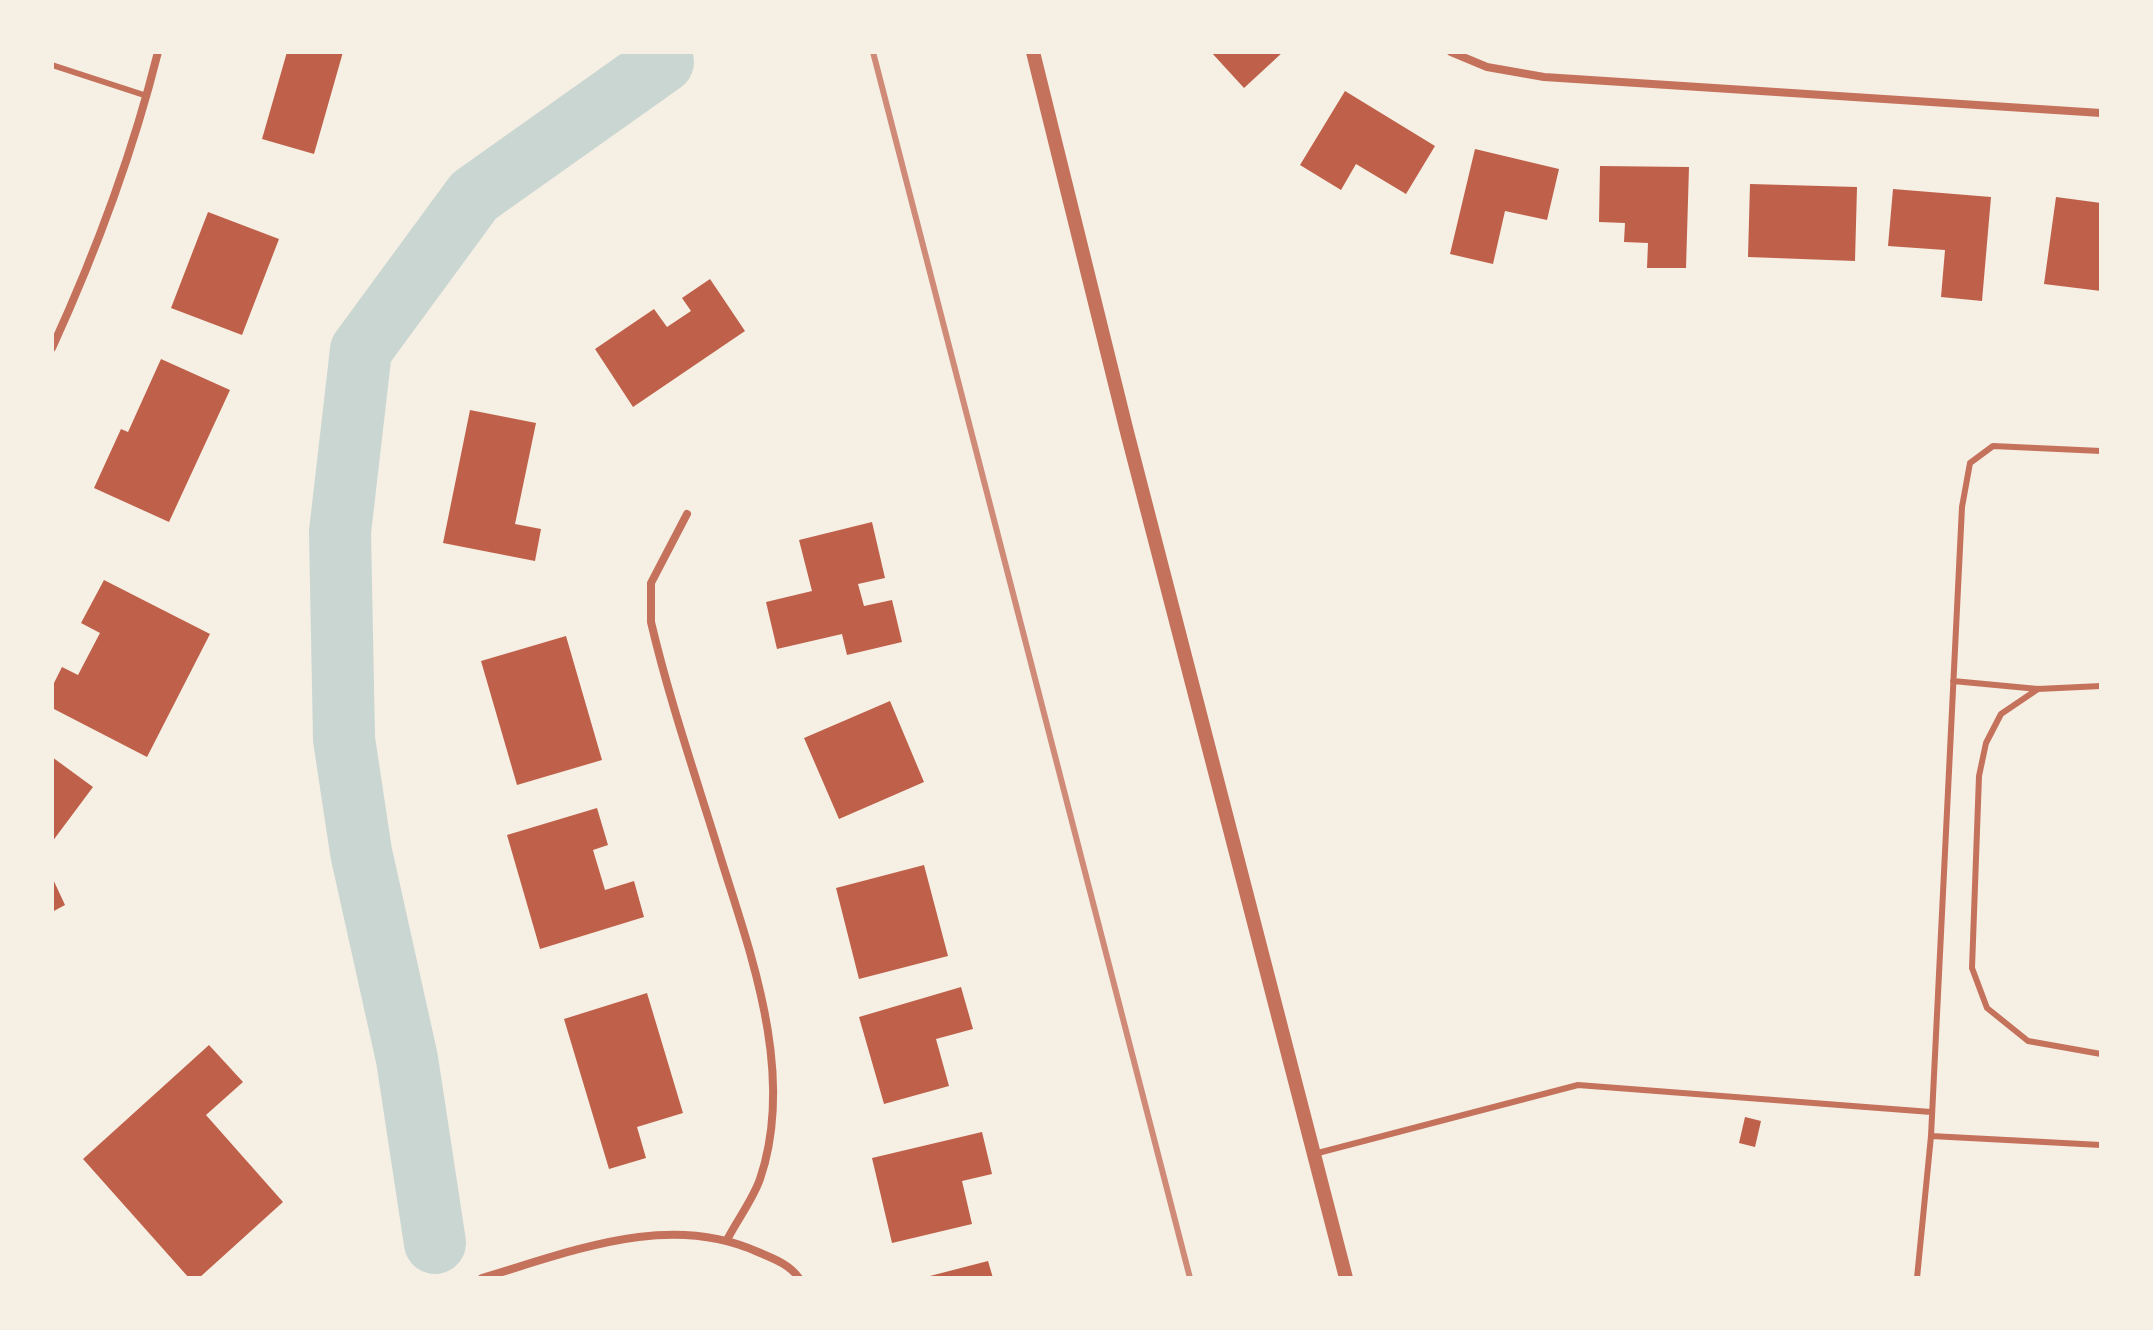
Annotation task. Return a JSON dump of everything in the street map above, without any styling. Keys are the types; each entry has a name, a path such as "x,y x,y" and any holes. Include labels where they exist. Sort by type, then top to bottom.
{"street":[{"path":"52,348 75,297 147,96 158,52"},
{"path":"1033,52 1127,432 1346,1278"},
{"path":"1451,52 1487,67 1544,77 2101,113"},
{"path":"687,514 651,583 651,622 743,928 763,1004 771,1065 771,1119 760,1180 728,1238"},
{"path":"482,1278 570,1252 661,1232 728,1238 791,1267 799,1278"}],"lane":[{"path":"52,65 147,96"},
{"path":"1917,1278 1931,1136 1962,507 1970,463 1993,446 2101,451"},
{"path":"1953,681 2038,689 2101,686"},
{"path":"2038,689 2001,714 1986,743 1979,776 1972,968 1987,1008 2028,1041 2101,1054"},
{"path":"1314,1154 1578,1085 1931,1112"},
{"path":"1931,1136 2101,1145"}],"building":[{"path":"287,52 343,52 314,154 262,139"},
{"path":"1211,52 1283,52 1244,88"},
{"path":"1345,91 1435,146 1406,194 1356,164 1341,190 1300,165"},
{"path":"1475,149 1559,169 1547,220 1505,211 1493,264 1450,254"},
{"path":"1600,166 1689,167 1686,268 1647,268 1648,243 1624,242 1625,223 1599,222"},
{"path":"1750,184 1857,187 1855,261 1748,257"},
{"path":"1893,189 1991,197 1982,301 1941,297 1945,250 1888,246"},
{"path":"2056,197 2101,203 2101,291 2044,284"},
{"path":"208,212 279,239 242,335 171,308"},
{"path":"710,279 745,331 633,407 595,349 654,309 667,327 691,311 682,298"},
{"path":"161,359 230,390 169,522 94,488 121,429 128,432"},
{"path":"470,410 536,423 515,524 541,529 535,561 443,543"},
{"path":"872,522 885,578 858,584 864,606 892,600 902,642 847,655 842,634 777,649 766,602 812,591 799,540"},
{"path":"104,580 210,634 147,757 52,708 52,687 62,667 78,675 100,633 81,623"},
{"path":"566,636 602,760 517,785 481,661"},
{"path":"890,701 924,782 839,819 804,738"},
{"path":"52,757 93,787 52,842"},
{"path":"597,808 608,845 593,850 605,890 634,881 644,917 540,949 507,835"},
{"path":"924,865 948,956 859,979 836,888"},
{"path":"52,877 65,905 52,912"},
{"path":"961,987 973,1029 936,1039 949,1086 884,1104 859,1017"},
{"path":"647,993 683,1113 637,1127 646,1158 609,1169 564,1019"},
{"path":"209,1045 243,1082 206,1115 283,1202 199,1278 189,1278 83,1159"},
{"path":"1745,1117 1761,1121 1755,1147 1739,1143"},
{"path":"982,1132 992,1174 962,1181 972,1224 892,1243 872,1158"},
{"path":"988,1261 993,1278 926,1278 926,1277"}],"waterway":[{"path":"435,1243 407,1059 361,852 344,739 340,532 361,350 474,196 663,62 655,52"}],"railway":[{"path":"873,52 1190,1278"}]}
